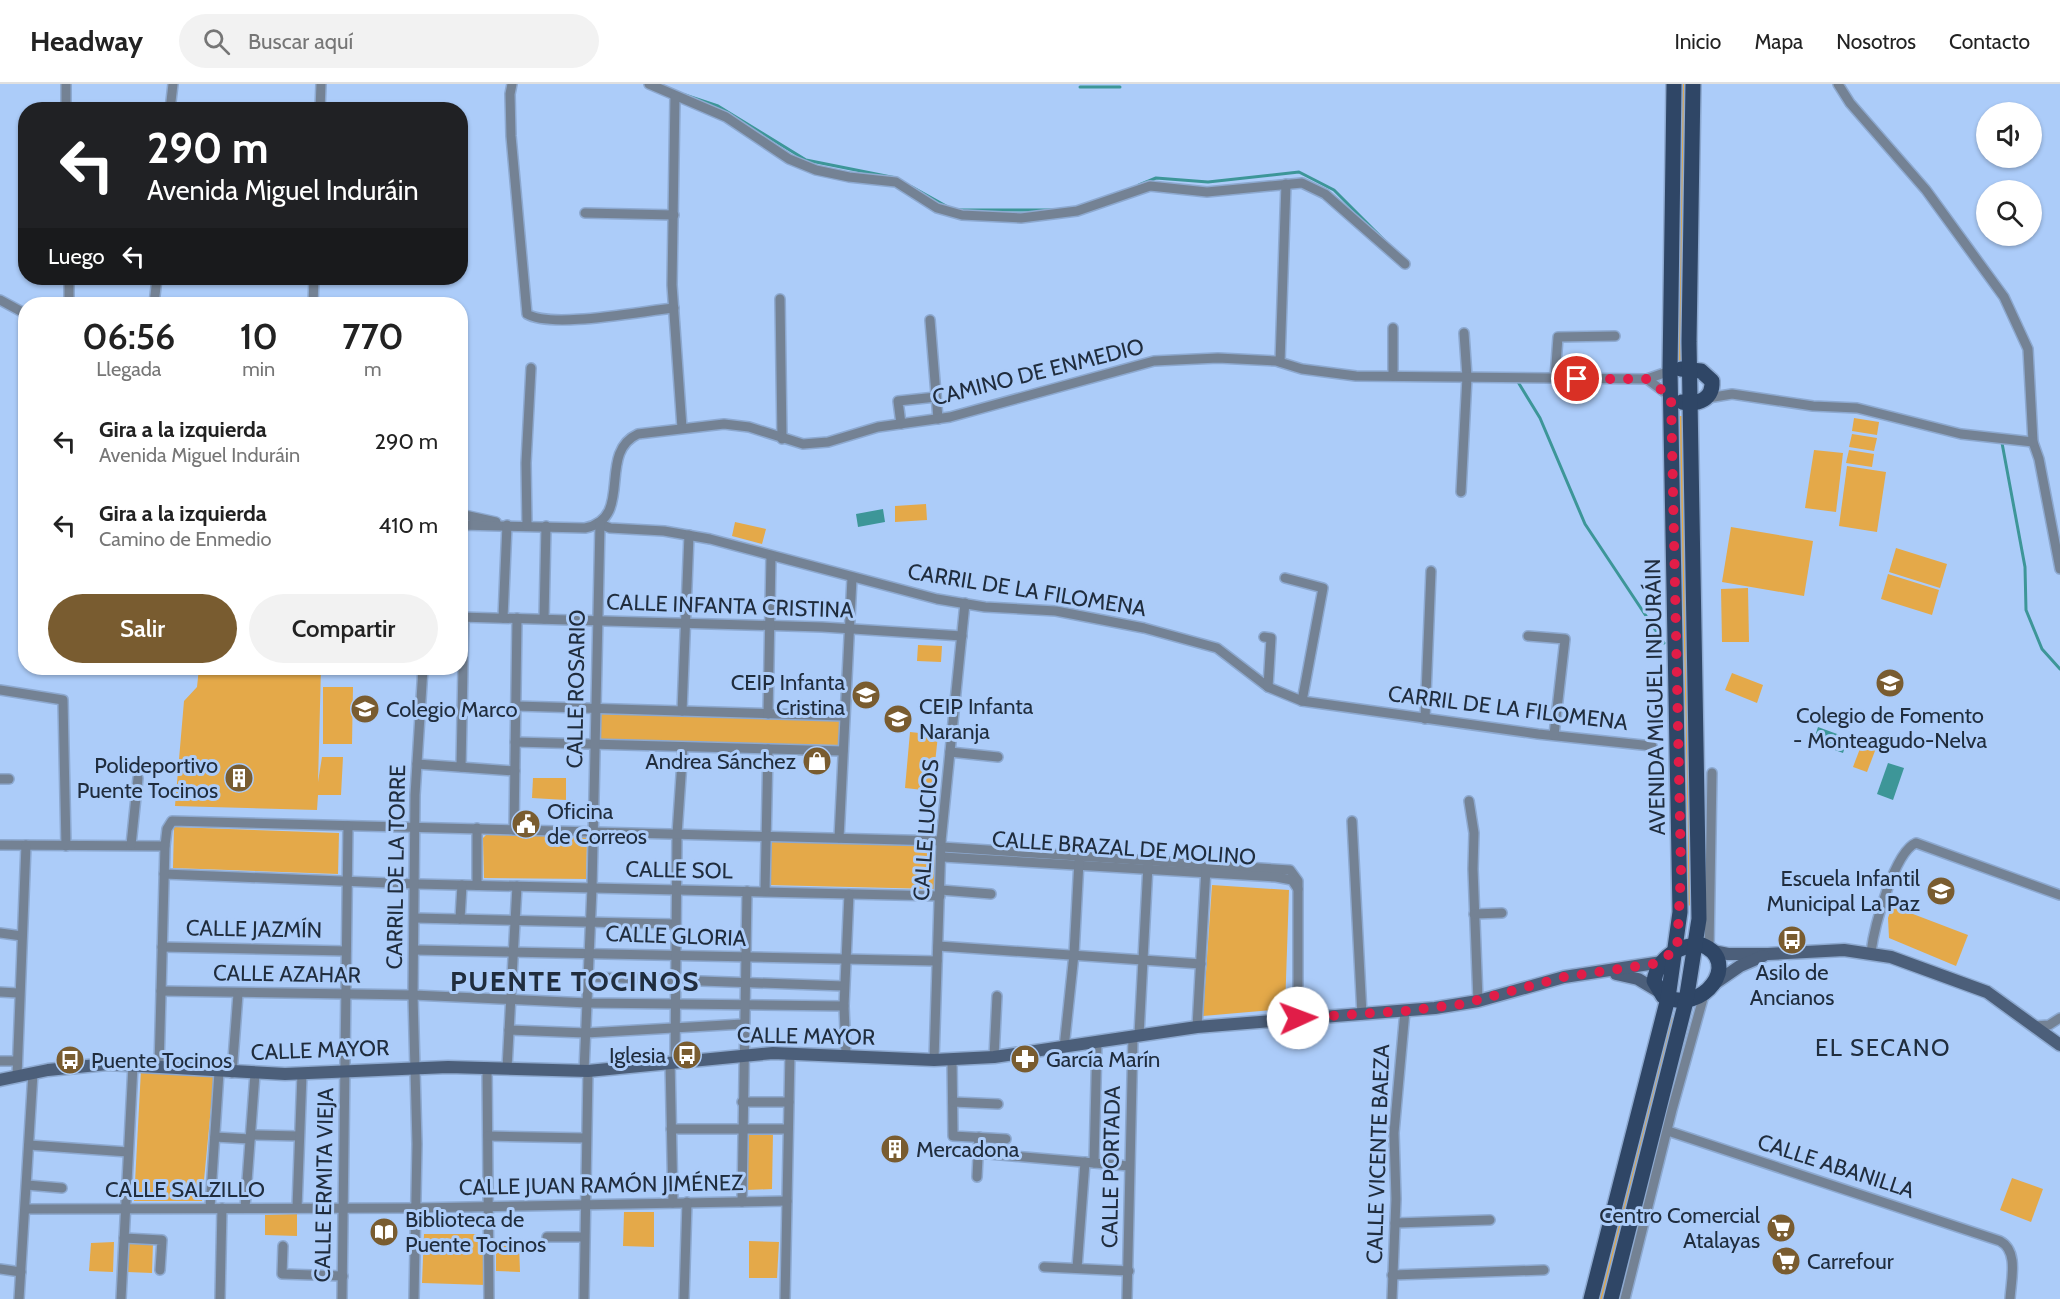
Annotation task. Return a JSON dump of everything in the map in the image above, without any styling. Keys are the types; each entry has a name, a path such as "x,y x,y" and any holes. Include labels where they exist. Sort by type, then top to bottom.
{"main road":[{"name":"AVENIDA MIGUEL INDURÁIN","path":"1592,1299 1663,995 1677,950 1681,871 1670,371 1674,84"},
{"name":"AVENIDA MIGUEL INDURÁIN","path":"1611,1299 1686,1000 1706,948 1699,854 1689,368 1693,84"},
{"path":"1670,371 1689,368 1701,371 1712,381 1712,390 1708,398 1690,403 1671,397"},
{"path":"1706,948 1718,957 1719,968 1707,991"},
{"path":"1768,954 1740,966 1707,991 1686,1000 1663,995 1654,981 1662,962 1677,950 1706,948 1728,954 1835,950 1870,952 1911,963 1981,989 2060,1045"},
{"name":"CALLE MAYOR","path":"0,1080 33,1073 100,1065 133,1065 255,1074 302,1074 487,1067 586,1071 743,1054 846,1054 934,1060 994,1058 1197,1027 1362,1015 1478,1001 1564,977 1662,962"},
{"name":"CALLE MAYOR","path":"1606,972 1630,976 1663,995"}],"street":[{"path":"66,84 66,102"},
{"path":"171,102 172,84"},
{"path":"320,102 321,84"},
{"path":"512,84 510,123 527,314 540,320 566,320 674,308"},
{"path":"649,84 726,117 789,159 816,170 849,177 896,182 937,208 962,215 1021,218 1077,211 1150,186 1207,192 1302,183 1325,194 1405,264"},
{"path":"1838,84 1860,115 1913,174 2000,290 2028,349 2033,442 2039,459 2060,569"},
{"path":"675,96 674,308 682,428"},
{"path":"1280,362 1286,184"},
{"path":"585,213 674,215"},
{"path":"780,299 782,439"},
{"path":"0,300 18,310"},
{"path":"930,320 938,419"},
{"path":"1393,328 1393,376"},
{"path":"1461,492 1467,377 1464,333"},
{"path":"1555,378 1558,337 1615,336"},
{"name":"CAMINO DE ENMEDIO","path":"599,523 606,515 613,499 617,455 624,443 638,434 735,424 803,444 828,442 901,424 938,419 1154,361 1218,358 1280,362 1302,369 1345,375 1393,376 1647,379 1670,371"},
{"path":"527,525 526,463 531,368"},
{"path":"1647,379 1671,397"},
{"path":"1712,381 1732,394"},
{"path":"1708,398 1732,394 1813,406 1857,408 1961,434 2033,442"},
{"path":"901,424 898,402 936,397"},
{"path":"468,516 507,525"},
{"path":"468,525 585,528 599,523"},
{"name":"CARRIL DE LA FILOMENA","path":"599,523 610,528 690,535 852,578 965,603 1107,619 1217,648 1268,687 1302,701 1425,719 1652,746"},
{"name":"CALLE ROSARIO","path":"584,1299 586,1033 592,888 599,523"},
{"path":"503,618 507,525"},
{"path":"544,619 546,526"},
{"path":"682,711 690,535"},
{"path":"768,714 771,556"},
{"path":"1425,719 1431,571"},
{"path":"839,838 852,578"},
{"path":"1285,578 1323,588 1302,701"},
{"name":"CALLE LUCIOS","path":"934,1060 942,848 965,603"},
{"name":"CALLE INFANTA CRISTINA","path":"468,617 769,625 962,636"},
{"path":"514,830 517,618"},
{"path":"1528,636 1565,639 1554,735"},
{"path":"1264,637 1271,638 1268,687"},
{"name":"CARRIL DE LA TORRE","path":"414,1299 416,1208 416,1068 413,995 415,828 423,675"},
{"path":"461,767 462,675"},
{"path":"0,690 63,700 66,846"},
{"path":"516,706 844,716"},
{"path":"515,742 843,752"},
{"path":"673,1203 671,1130 675,1027 674,955 677,834 683,747"},
{"path":"765,891 768,748"},
{"path":"950,752 998,757"},
{"path":"417,764 514,771"},
{"path":"1706,948 1712,773"},
{"path":"131,845 138,778"},
{"path":"1469,801 1474,833 1474,914 1478,1001"},
{"path":"159,1067 165,846 168,825 176,820 839,838 1148,865 1285,868 1297,876 1298,1018"},
{"path":"1352,821 1362,1015"},
{"name":"CALLE ERMITA VIEJA","path":"342,1299 348,826"},
{"path":"477,828 477,885"},
{"path":"1870,952 1877,921 1901,857 1908,846 1916,843 2060,895"},
{"path":"0,845 165,846"},
{"path":"16,1076 26,845"},
{"path":"1064,1048 1074,954 1079,860"},
{"name":"CALLE PORTADA","path":"1127,1299 1129,1166 1148,865"},
{"path":"1197,1027 1206,868"},
{"name":"CALLE SOL","path":"164,874 416,884 849,894 991,894"},
{"path":"460,919 462,885"},
{"path":"507,1068 517,886"},
{"path":"742,1202 743,1005 747,891"},
{"path":"846,1054 844,986 849,894"},
{"path":"1474,914 1502,913"},
{"path":"415,918 675,924"},
{"path":"0,933 22,936"},
{"path":"938,946 1143,958 1201,964"},
{"name":"CALLE JAZMÍN","path":"162,947 346,951"},
{"name":"CALLE GLORIA","path":"414,950 937,961"},
{"path":"589,977 844,986"},
{"name":"CALLE AZAHAR","path":"161,991 413,995 588,1003 844,1006"},
{"path":"1625,1299 1707,991"},
{"path":"0,992 18,993"},
{"path":"210,1208 215,1137 238,994"},
{"path":"994,1058 997,996"},
{"name":"CALLE VICENTE BAEZA","path":"1392,1299 1395,1223 1394,1133 1405,1011"},
{"path":"2034,1026 2049,1025 2060,1018"},
{"path":"509,1030 586,1033 743,1024"},
{"path":"1077,1268 1089,1163 1097,1041"},
{"path":"785,1299 790,1053"},
{"path":"952,1060 953,1136 1006,1140"},
{"path":"0,1061 15,1061"},
{"path":"121,1299 133,1065"},
{"path":"487,1067 489,1299"},
{"path":"19,1299 33,1073"},
{"path":"245,1208 255,1074"},
{"path":"297,1208 302,1074"},
{"path":"742,1102 789,1102"},
{"path":"952,1102 998,1104"},
{"path":"671,1130 788,1129"},
{"name":"CALLE ABANILLA","path":"1668,1131 2005,1243 2010,1251 2010,1299"},
{"path":"215,1137 299,1136"},
{"path":"488,1136 586,1138"},
{"path":"977,1177 979,1137"},
{"path":"29,1145 128,1152"},
{"path":"978,1153 1129,1166"},
{"path":"27,1185 62,1188"},
{"name":"CALLE JUAN RAMÓN JIMÉNEZ","path":"344,1208 787,1201"},
{"path":"684,1299 687,1203"},
{"path":"220,1299 222,1208"},
{"name":"CALLE SALZILLO","path":"26,1209 344,1208"},
{"path":"1395,1223 1490,1220"},
{"path":"547,1237 584,1237"},
{"path":"124,1238 162,1239 160,1270"},
{"path":"283,1246 282,1274 343,1276"},
{"path":"1044,1267 1129,1271"},
{"path":"0,1269 21,1272"},
{"path":"1392,1275 1544,1270"}],"shaded area":[{"path":"1681,84 1686,84 1682,237 1683,363 1676,363"},
{"path":"1679,416 1683,416 1692,906 1687,905 1688,839"},
{"path":"1854,418 1879,422 1877,435 1852,431"},
{"path":"1852,434 1877,438 1874,451 1849,447"},
{"path":"1814,450 1843,453 1836,512 1805,508"},
{"path":"1849,450 1874,454 1872,467 1846,463"},
{"path":"1847,466 1886,472 1877,532 1839,526"},
{"path":"926,504 927,520 895,522 895,506"},
{"path":"883,509 885,522 858,527 856,514"},
{"path":"735,522 766,529 762,544 732,536"},
{"path":"1731,527 1813,541 1804,596 1722,582"},
{"path":"1896,548 1947,564 1940,588 1889,572"},
{"path":"1888,574 1939,590 1932,615 1881,599"},
{"path":"1748,588 1749,642 1722,642 1721,589"},
{"path":"918,645 942,646 941,662 917,661"},
{"path":"1732,673 1763,685 1757,703 1725,690"},
{"path":"198,675 321,675 318,782 322,757 343,757 341,795 318,795 317,810 175,806 184,701 197,687"},
{"path":"323,687 353,687 352,744 323,744"},
{"path":"600,714 840,720 839,745 599,740"},
{"path":"1818,727 1848,738 1843,753 1813,742"},
{"path":"910,732 938,735 932,791 905,788"},
{"path":"1864,738 1878,743 1867,772 1853,767"},
{"path":"1888,763 1904,768 1893,800 1877,794"},
{"path":"533,778 566,778 566,800 532,798"},
{"path":"174,827 339,833 338,874 173,868"},
{"path":"486,835 585,836 587,839 586,879 484,878 483,838"},
{"path":"768,841 935,846 935,889 767,885"},
{"path":"1212,885 1289,890 1285,1009 1203,1016"},
{"path":"1892,906 1968,935 1956,966 1889,938 1888,918"},
{"path":"1671,1017 1676,1019 1605,1299 1599,1299"},
{"path":"141,1070 214,1076 202,1201 134,1201"},
{"path":"749,1133 773,1133 772,1189 747,1190"},
{"path":"2012,1178 2043,1189 2031,1222 2000,1210"},
{"path":"624,1212 654,1212 654,1247 623,1246"},
{"path":"297,1214 297,1236 265,1235 265,1215"},
{"path":"424,1234 486,1234 486,1285 422,1283"},
{"path":"749,1241 779,1242 777,1278 749,1278"},
{"path":"114,1242 113,1272 89,1271 91,1243"},
{"path":"153,1242 152,1273 127,1272 128,1243"},
{"path":"496,1243 519,1244 520,1272 496,1271"}],"waterway":[{"path":"1080,87 1120,87"},
{"path":"685,95 718,106 806,160 896,178"},
{"path":"1139,185 1156,178 1208,182 1299,172 1334,190 1384,240"},
{"path":"912,187 946,206"},
{"path":"957,210 1053,210"},
{"path":"1518,382 1540,418 1585,524 1664,643"},
{"path":"2002,443 2025,567 2026,610 2042,649 2060,669"}],"place":[{"name":"Colegio de Fomento - Monteagudo-Nelva","path":"1890,683"},
{"name":"CEIP Infanta Cristina","path":"866,695"},
{"name":"Colegio Marco","path":"365,709"},
{"name":"CEIP Infanta Naranja","path":"898,719"},
{"name":"Andrea Sánchez","path":"817,761"},
{"name":"Polideportivo Puente Tocinos","path":"239,778"},
{"name":"Oficina de Correos","path":"526,824"},
{"name":"Escuela Infantil Municipal La Paz","path":"1941,891"},
{"name":"Asilo de Ancianos","path":"1792,940"},
{"name":"Iglesia","path":"687,1055"},
{"name":"García Marín","path":"1025,1059"},
{"name":"Puente Tocinos","path":"70,1060"},
{"name":"Mercadona","path":"895,1149"},
{"name":"Centro Comercial Atalayas","path":"1781,1228"},
{"name":"Biblioteca de Puente Tocinos","path":"384,1232"},
{"name":"Carrefour","path":"1786,1261"}],"district":[{"name":"PUENTE TOCINOS","path":"575,981"},
{"name":"EL SECANO","path":"1883,1047"}],"route":[{"path":"1298,1018 1362,1015 1463,1004 1564,977 1662,962 1677,950 1681,871 1671,397 1647,379 1577,379"}]}
